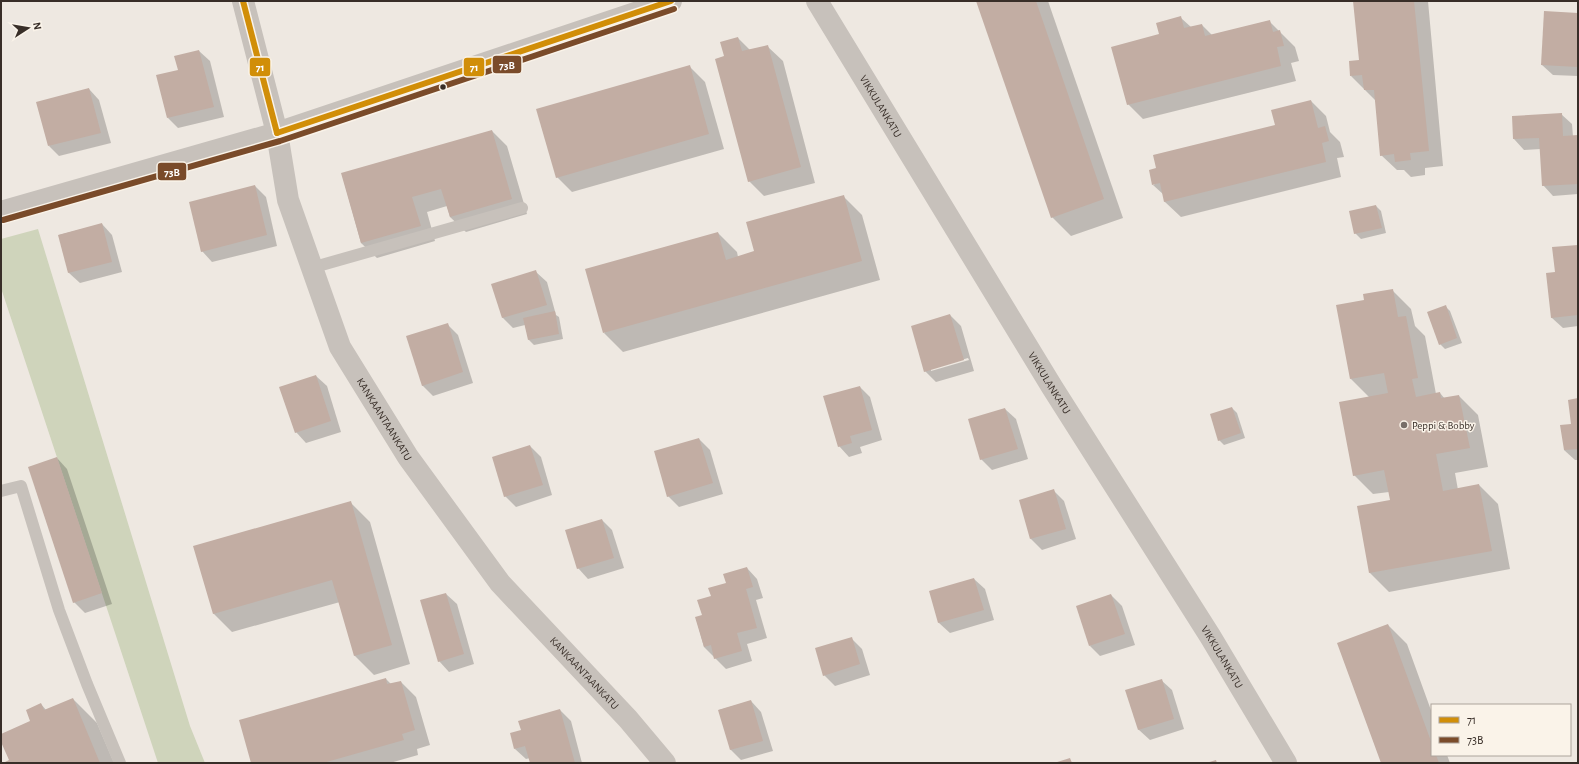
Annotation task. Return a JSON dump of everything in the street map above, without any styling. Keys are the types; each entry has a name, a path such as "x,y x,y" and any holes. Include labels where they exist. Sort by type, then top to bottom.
{"street":[{"name":"KANKAANTAANKATU","path":"243,1 276,133 288,200 340,347 408,457 500,583 632,724 665,763"},
{"path":"1,212 276,133 671,1"},
{"name":"VIKKULANKATU","path":"817,1 1052,387 1212,641 1286,763"}],"lane":[{"path":"311,268 522,208"},
{"path":"1,491 21,486 59,610 87,684 120,763"}],"green space":[{"path":"38,229 190,726 205,763 158,763 1,288 1,239"}],"building":[{"path":"976,1 1036,1 1104,199 1051,218"},
{"path":"1353,1 1414,1 1429,151 1410,153 1411,160 1395,162 1394,154 1380,156 1374,90 1364,90 1362,75 1350,76 1349,61 1359,60"},
{"path":"1544,11 1578,13 1578,67 1541,65"},
{"path":"1181,16 1184,28 1202,24 1205,36 1270,20 1273,32 1280,30 1284,46 1277,47 1281,66 1127,105 1111,47 1159,34 1156,23"},
{"path":"738,37 742,51 768,45 801,167 748,182 715,59 724,56 720,42"},
{"path":"199,50 214,107 167,118 156,75 178,70 174,56"},
{"path":"690,65 709,134 556,178 536,109"},
{"path":"89,88 101,133 48,146 36,102"},
{"path":"1311,100 1318,128 1325,126 1329,141 1322,143 1326,162 1164,202 1160,183 1152,185 1149,170 1156,168 1153,155 1275,125 1271,110"},
{"path":"1562,113 1563,136 1578,135 1578,184 1542,186 1539,138 1513,139 1512,116"},
{"path":"492,130 512,199 450,217 441,189 412,197 421,226 361,243 341,173"},
{"path":"255,185 267,235 201,252 189,202"},
{"path":"844,195 862,261 603,333 585,269 718,232 726,260 754,251 746,222"},
{"path":"1376,205 1382,228 1354,234 1349,211"},
{"path":"102,223 112,262 68,273 58,235"},
{"path":"1578,245 1578,315 1551,318 1546,273 1555,272 1552,247"},
{"path":"536,270 547,305 502,318 491,284"},
{"name":"Peppi & Bobby","path":"1393,289 1398,317 1406,316 1418,378 1412,379 1416,397 1440,392 1441,398 1459,395 1470,448 1436,454 1443,491 1479,484 1492,551 1369,573 1357,506 1390,500 1384,470 1353,476 1339,402 1388,393 1384,373 1350,379 1336,305 1364,300 1363,294"},
{"path":"1446,305 1457,338 1439,345 1427,312"},
{"path":"555,311 559,334 528,340 523,318"},
{"path":"950,314 964,360 924,372 911,326"},
{"path":"448,323 463,372 422,386 406,336"},
{"path":"316,375 331,421 295,433 279,387"},
{"path":"860,386 872,430 850,436 852,443 838,447 823,396"},
{"path":"1578,398 1578,449 1564,450 1560,425 1571,424 1568,400"},
{"path":"1232,407 1241,433 1218,441 1210,414"},
{"path":"1005,408 1018,449 980,460 968,419"},
{"path":"699,438 713,483 667,497 654,451"},
{"path":"530,445 543,485 504,497 492,457"},
{"path":"57,457 102,593 73,603 28,467"},
{"path":"1054,489 1066,529 1030,539 1019,500"},
{"path":"351,501 392,645 354,656 332,580 213,614 193,546"},
{"path":"602,519 614,558 577,569 565,530"},
{"path":"747,567 753,587 746,589 757,628 737,633 742,651 714,659 711,645 704,647 695,617 702,615 697,600 711,596 708,588 726,583 723,574"},
{"path":"974,578 984,610 938,623 929,591"},
{"path":"446,593 464,654 438,662 420,600"},
{"path":"1111,594 1125,634 1089,646 1076,606"},
{"path":"1388,624 1431,741 1431,756 1436,756 1439,763 1381,763 1337,643"},
{"path":"852,637 860,664 823,676 815,648"},
{"path":"386,678 387,684 401,681 415,730 402,734 404,740 323,763 251,763 239,720"},
{"path":"1162,679 1174,719 1138,730 1125,690"},
{"path":"73,698 100,763 3,763 9,760 1,742 1,734 30,721 26,710 41,703 44,710"},
{"path":"751,700 763,741 730,750 718,710"},
{"path":"560,709 575,763 530,763 525,746 514,749 510,733 521,730 518,721"},
{"path":"1070,758 1072,763 1054,763"},
{"path":"1216,760 1217,763 1206,763"}],"transit line":[{"name":"71","path":"243,1 277,133"},
{"name":"71","path":"277,133 671,1"},
{"name":"73B","path":"3,220 280,141 674,9"}],"place":[{"name":"Peppi & Bobby","path":"1404,425"}]}
